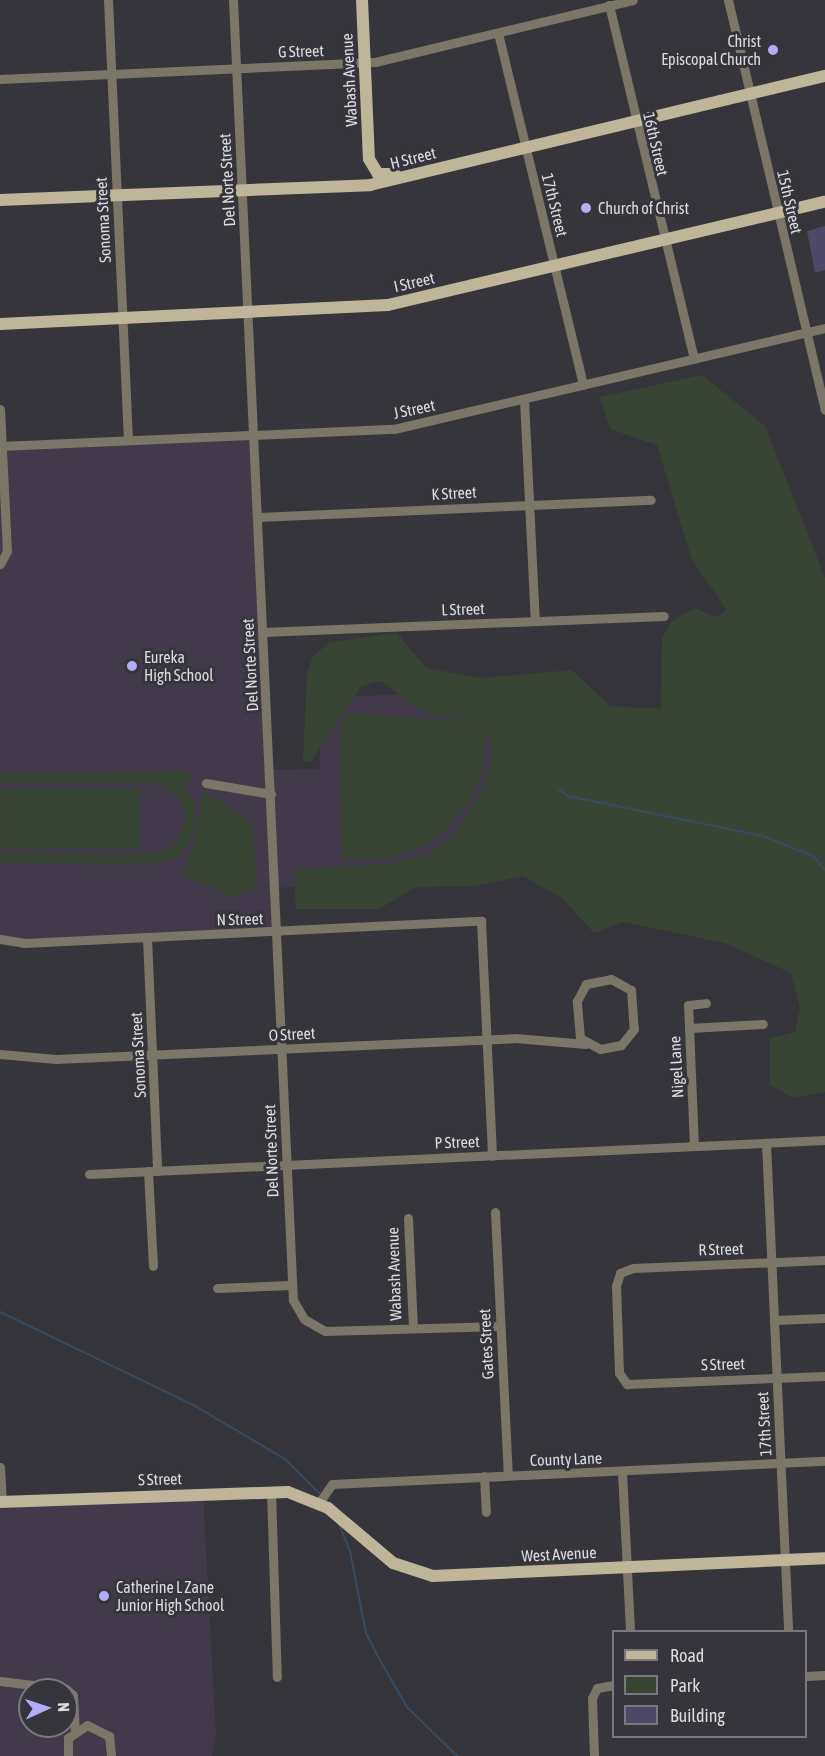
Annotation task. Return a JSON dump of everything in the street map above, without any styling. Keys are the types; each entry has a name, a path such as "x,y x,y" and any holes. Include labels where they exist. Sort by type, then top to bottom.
{"main road":[{"name":"Wabash Avenue","path":"362,0 369,159"},
{"name":"H Street","path":"0,200 315,185 370,185 825,76"},
{"path":"369,159 373,171 387,176 435,169"},
{"path":"315,185 359,178 369,159"},
{"name":"I Street","path":"0,324 388,305 825,202"},
{"name":"S Street","path":"1,1502 271,1491 319,1503"},
{"name":"West Avenue","path":"319,1503 387,1559 422,1575 825,1558"}],"street":[{"name":"Sonoma Street","path":"108,0 128,440"},
{"name":"Del Norte Street","path":"233,0 255,435 291,1285 295,1308 309,1323 326,1331 413,1328"},
{"name":"G Street","path":"0,79 364,63 633,0"},
{"name":"15th Street","path":"728,0 825,411"},
{"name":"16th Street","path":"609,5 694,359"},
{"name":"17th Street","path":"498,33 583,385"},
{"name":"J Street","path":"1,446 394,429 825,328"},
{"path":"524,399 535,621"},
{"path":"0,409 7,551 1,564"},
{"name":"K Street","path":"258,517 651,500"},
{"name":"L Street","path":"263,632 664,616"},
{"path":"206,783 271,794"},
{"name":"N Street","path":"0,939 147,938 481,921 488,1040"},
{"name":"Sonoma Street","path":"147,938 155,1054 152,1171 153,1266"},
{"path":"600,979 626,985 635,1008 632,1036 615,1048 586,1044 577,1027 580,990 600,979"},
{"name":"Nigel Lane","path":"694,1146 688,1005 706,1003"},
{"path":"689,1028 763,1024"},
{"path":"488,1040 492,1156"},
{"name":"O Street","path":"0,1054 38,1059 488,1040 586,1044"},
{"name":"P Street","path":"89,1174 825,1140"},
{"name":"17th Street","path":"766,1143 788,1630"},
{"name":"Gates Street","path":"495,1212 508,1475"},
{"name":"Wabash Avenue","path":"408,1218 413,1328"},
{"name":"R Street","path":"624,1382 619,1359 620,1273 633,1268 825,1260"},
{"path":"218,1288 291,1285"},
{"path":"774,1320 825,1318"},
{"path":"413,1328 500,1326"},
{"name":"S Street","path":"624,1382 825,1376"},
{"name":"County Lane","path":"319,1503 332,1484 825,1461"},
{"path":"0,1467 1,1502"},
{"path":"622,1472 630,1630"},
{"path":"484,1476 486,1512"},
{"path":"271,1491 277,1677"},
{"path":"807,1676 825,1675"},
{"path":"0,1681 18,1683"},
{"path":"594,1756 591,1705 597,1689 612,1685"},
{"path":"78,1729 87,1725 106,1732 111,1756"},
{"path":"68,1738 68,1756"}],"shaded area":[{"name":"Eureka High School","path":"255,435 270,770 320,769 320,698 508,689 518,874 275,888 277,933 0,939 0,446"},
{"name":"Catherine L Zane Junior High School","path":"203,1494 216,1735 212,1756 0,1756 0,1502"}],"green space":[{"path":"702,375 765,426 825,578 825,1092 793,1098 770,1085 770,1038 795,1032 800,1009 791,973 725,943 623,922 594,933 562,898 523,876 474,886 416,887 379,909 296,909 294,869 385,864 428,854 457,832 484,787 492,752 486,726 483,769 471,800 448,829 428,845 383,860 342,859 341,720 351,713 475,722 424,713 381,681 361,686 311,762 303,761 307,673 313,656 330,642 397,633 426,668 481,678 572,670 610,706 661,709 662,637 671,622 694,608 716,617 727,610 692,560 657,445 610,429 600,397"},
{"path":"190,771 190,782 181,783 195,802 197,826 187,848 174,859 151,865 0,863 0,852 157,854 178,841 187,818 178,795 157,783 0,784 0,773"},
{"path":"1,788 140,788 140,849 1,849"},
{"path":"204,791 253,824 257,886 233,897 183,875 197,834"}],"building":[{"path":"825,226 825,270 815,273 807,231"}],"waterway":[{"path":"559,790 568,796 763,836 813,856 825,870"},
{"path":"0,1312 195,1406 285,1459 320,1494"},
{"path":"339,1524 350,1551 366,1633 377,1655 407,1707 457,1756"}],"place":[{"name":"Christ Episcopal Church","path":"773,50"},
{"name":"Church of Christ","path":"586,208"},
{"name":"Eureka High School","path":"132,666"},
{"name":"Catherine L Zane Junior High School","path":"104,1596"}]}
